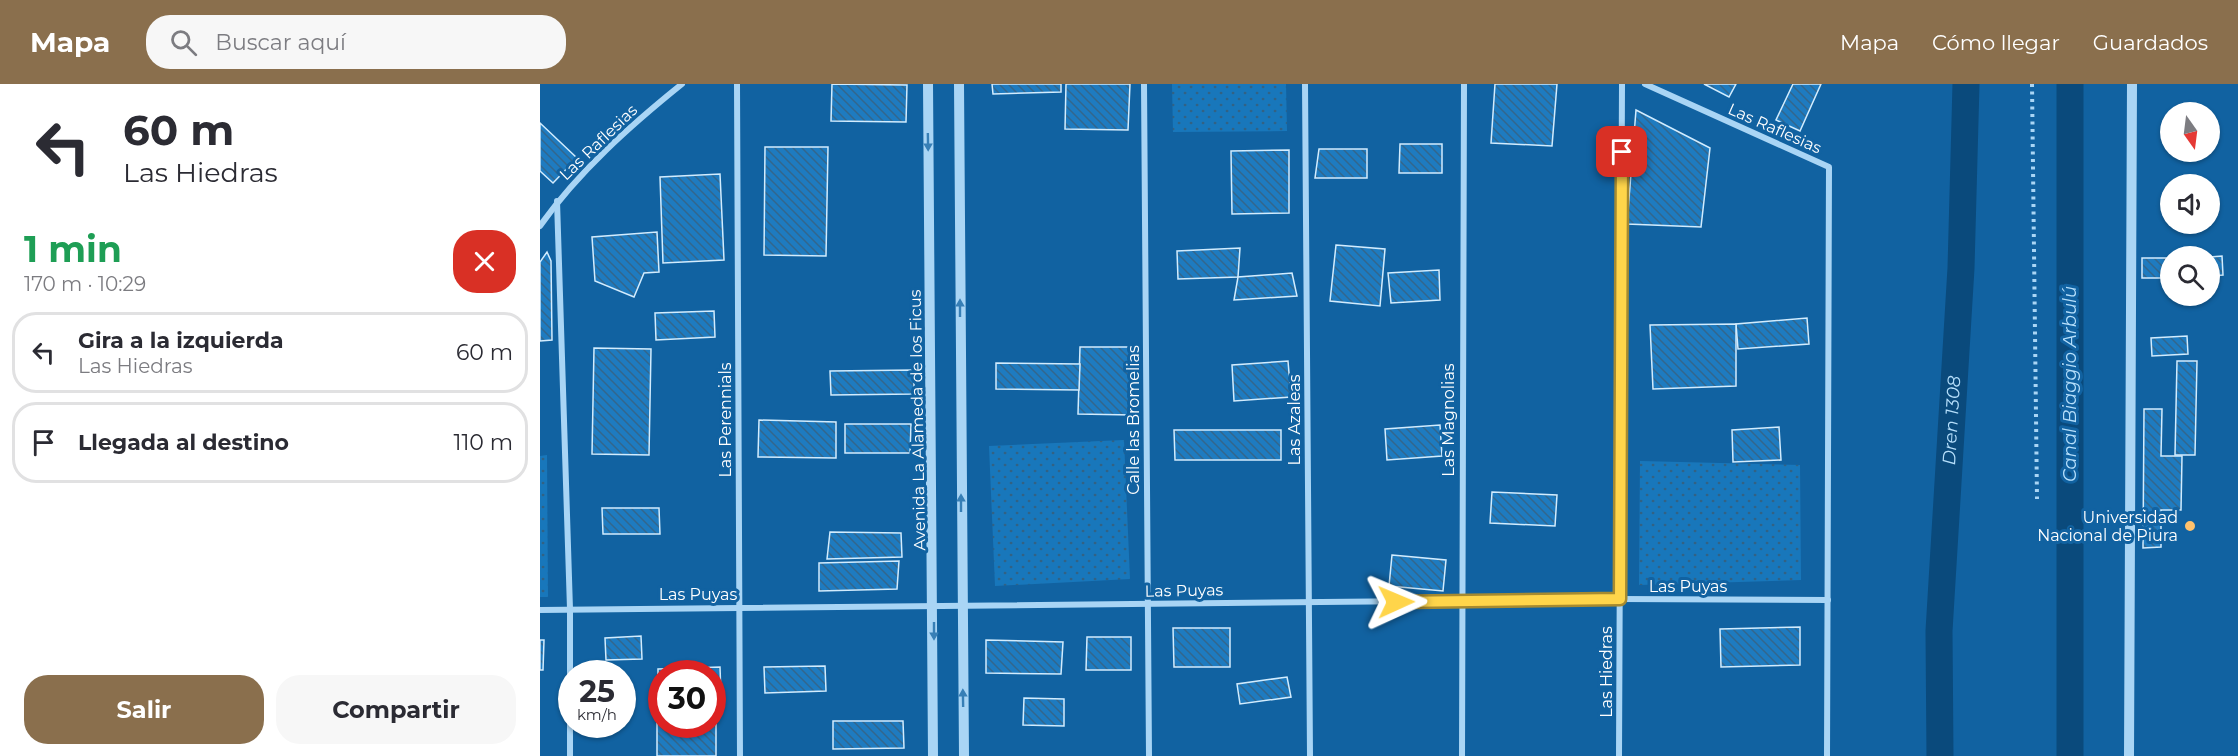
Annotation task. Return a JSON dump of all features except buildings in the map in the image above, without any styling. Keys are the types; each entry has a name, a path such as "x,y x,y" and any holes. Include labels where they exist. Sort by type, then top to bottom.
{"street":[{"name":"Las Raflesias","path":"540,226 557,201 645,114 682,84"},
{"name":"Las Perennials","path":"736,84 740,756"},
{"name":"Avenida La Alameda de los Ficus","path":"928,84 934,606 933,756"},
{"path":"959,84 961,606 964,756"},
{"name":"Calle las Bromelias","path":"1144,84 1149,756"},
{"name":"Las Azaleas","path":"1305,84 1310,756"},
{"name":"Las Magnolias","path":"1462,756 1464,84"},
{"name":"Las Hiedras","path":"1619,756 1622,84"},
{"name":"Las Raflesias","path":"1645,84 1829,167 1828,600"},
{"path":"2129,756 2132,84"},
{"path":"557,201 570,609 570,756"},
{"name":"Las Puyas","path":"540,610 1620,599 1828,600"},
{"path":"1827,756 1828,600"}],"path":[{"path":"2032,84 2037,499"}],"shaded area":[{"path":"1172,84 1286,84 1287,131 1173,132"},
{"path":"1124,440 1130,579 995,586 989,446"},
{"path":"547,455 548,597 540,597 540,456"},
{"path":"1640,461 1800,465 1801,580 1639,585"}],"waterway":[{"name":"Dren 1308","path":"1940,756 1939,631 1961,268 1966,84"},
{"name":"Canal Biaggio Arbulú","path":"2070,84 2070,756"}],"place":[{"name":"Universidad Nacional de Piura","path":"2190,526"}],"route":[{"path":"1396,602 1620,599 1622,152"}]}
